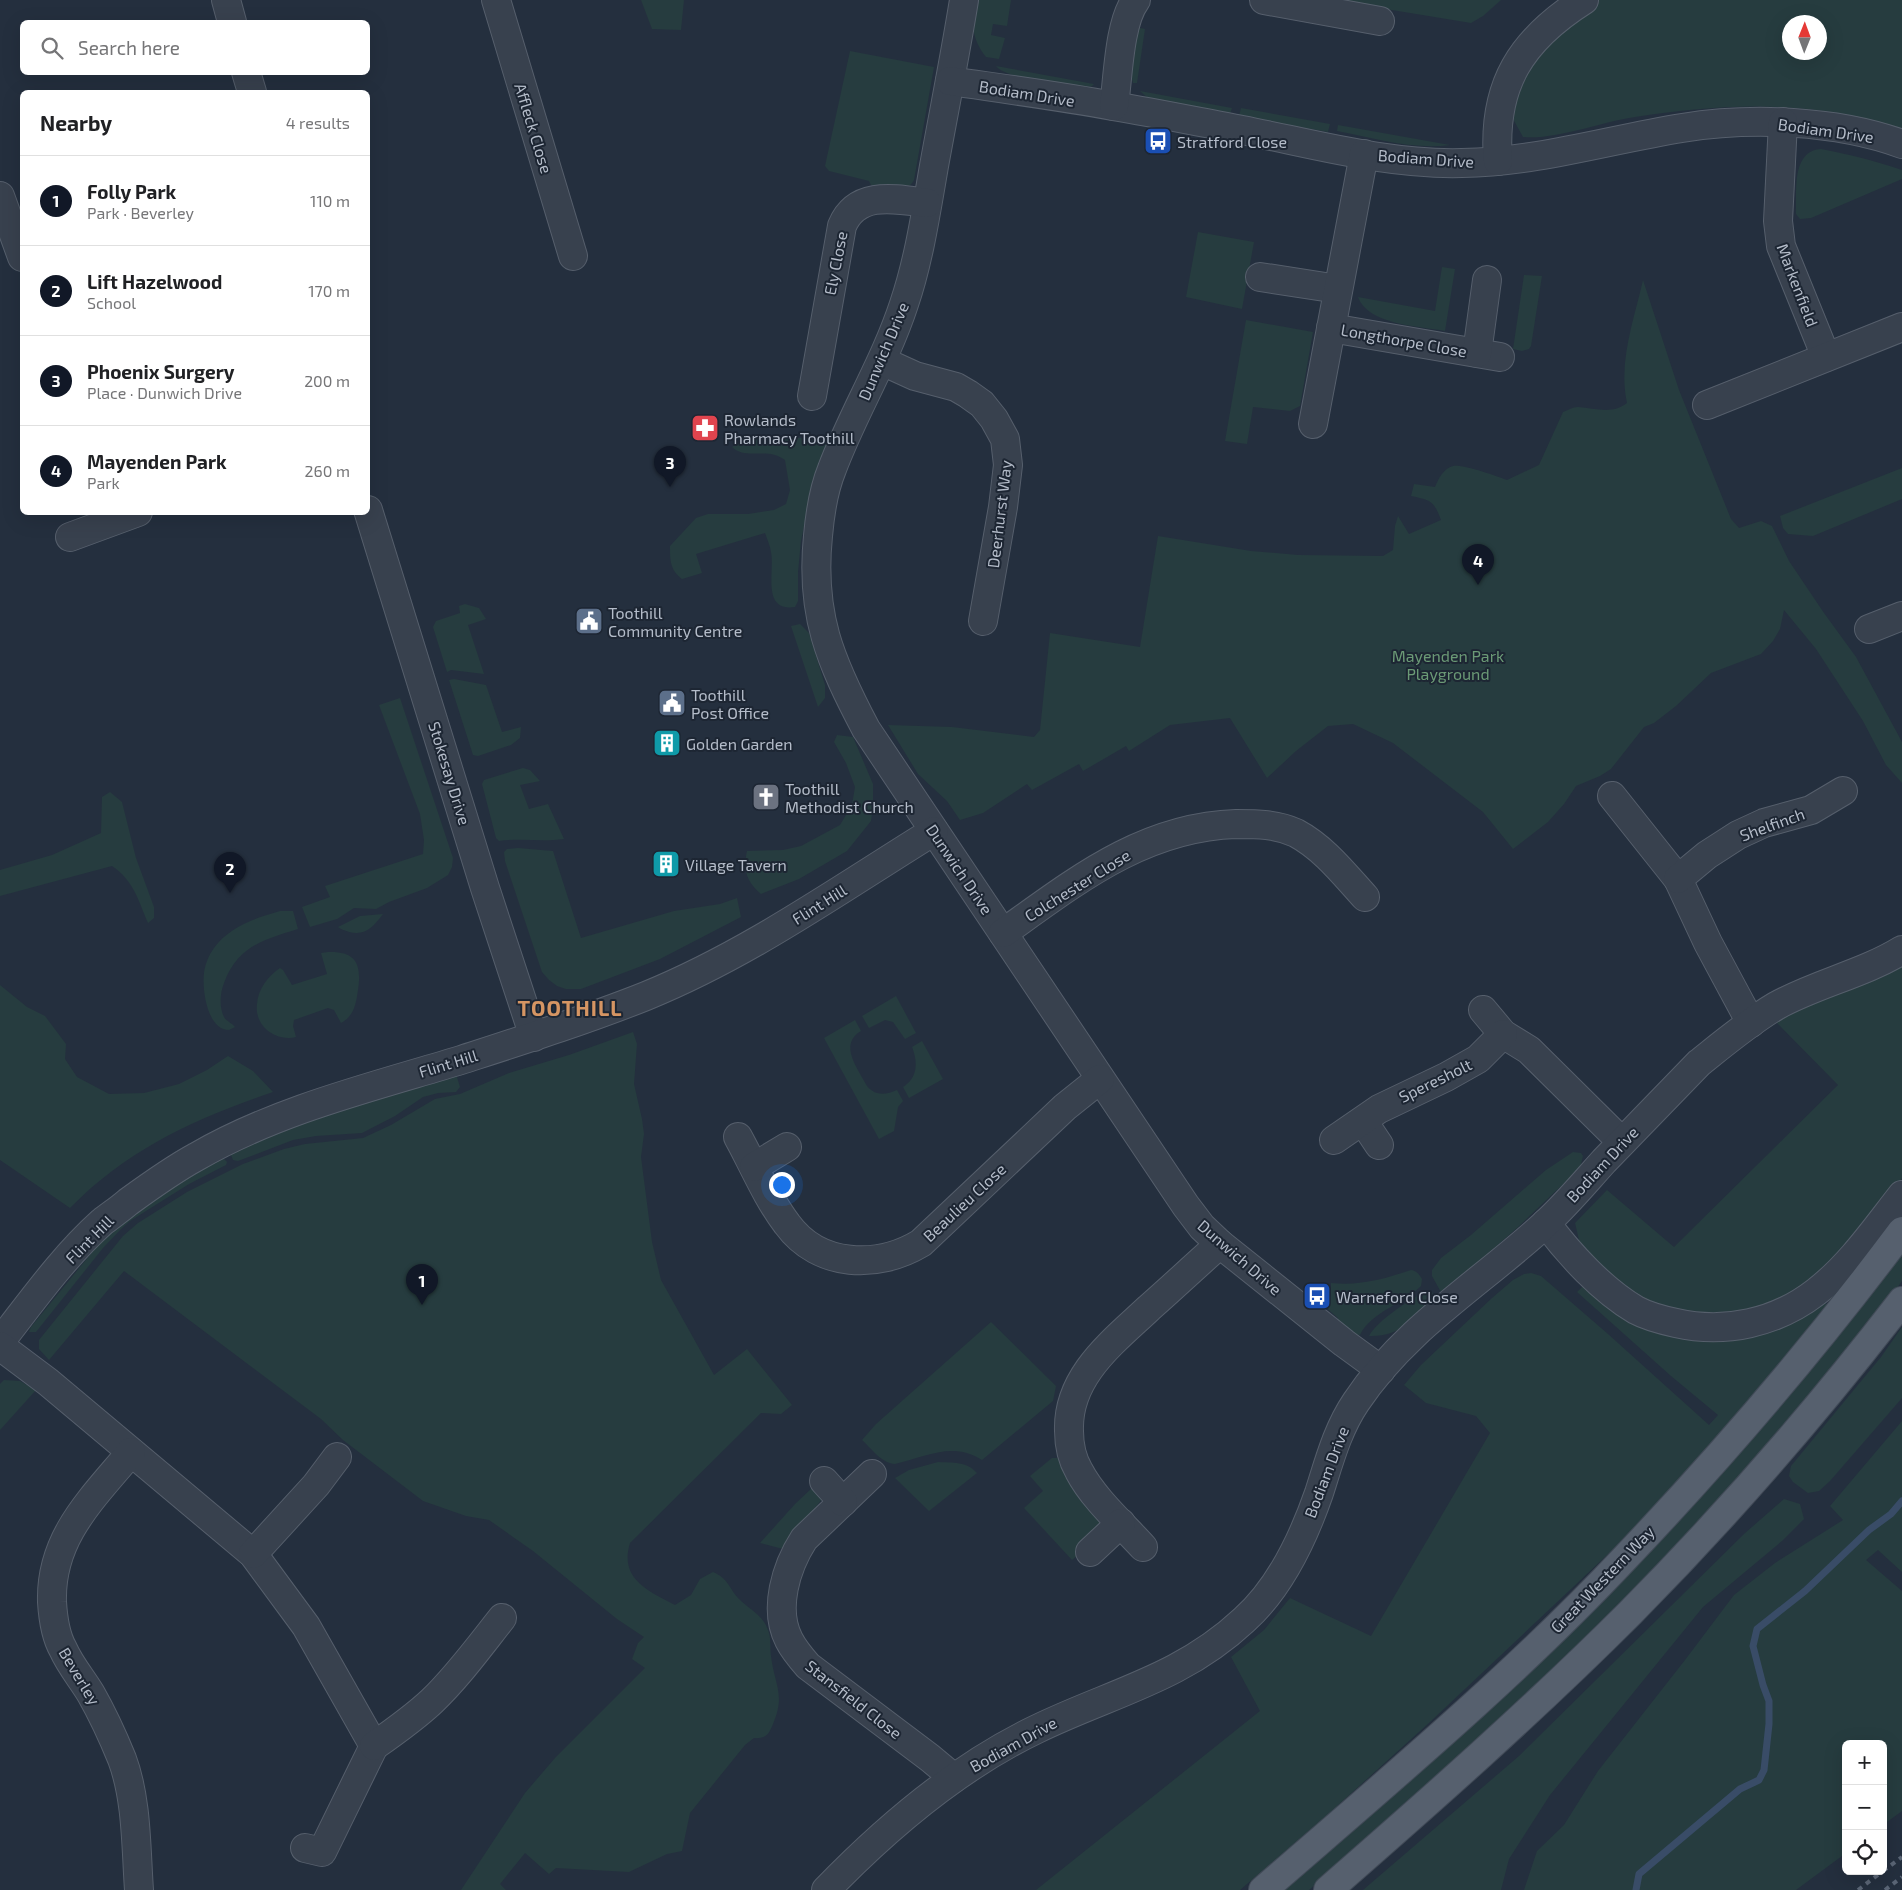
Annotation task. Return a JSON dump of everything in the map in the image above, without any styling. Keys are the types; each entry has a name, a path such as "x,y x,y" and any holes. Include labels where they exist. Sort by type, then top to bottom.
{"main road":[{"name":"Great Western Way","path":"1263,1890 1433,1743 1496,1685 1624,1560 1780,1386 1902,1231"},
{"path":"1328,1890 1526,1713 1648,1594 1753,1481 1902,1301"}],"street":[{"path":"226,0 231,20"},
{"name":"Affleck Close","path":"496,0 573,256"},
{"name":"Dunwich Drive","path":"964,0 927,203 905,304 882,362 832,469 823,495 816,548 816,592 825,638 836,669 866,729 1186,1206 1202,1227 1220,1244 1344,1344 1381,1370"},
{"path":"1114,106 1124,29 1130,7 1136,0"},
{"path":"1264,0 1380,21"},
{"path":"1498,161 1497,147 1500,114 1506,85 1515,65 1533,40 1555,19 1584,0"},
{"path":"247,75 251,90"},
{"name":"Bodiam Drive","path":"950,81 1114,106 1364,154 1398,159 1452,163 1546,156 1707,124 1749,122 1783,122 1867,134 1902,144"},
{"name":"Markenfield","path":"1783,122 1778,221 1780,240 1800,297 1826,357"},
{"name":"Longthorpe Close","path":"1313,424 1364,154"},
{"path":"0,196 20,251"},
{"name":"Ely Close","path":"812,396 833,273 845,219 858,206 875,200 894,199 927,203"},
{"path":"1260,277 1338,289"},
{"name":"Longthorpe Close","path":"1331,328 1489,355 1487,280"},
{"path":"1707,405 1902,327"},
{"name":"Deerhurst Way","path":"882,362 915,376 956,387 968,394 982,404 1005,439 1008,465 984,621"},
{"path":"70,537 124,515"},
{"name":"Stokesay Drive","path":"370,515 485,888 534,1037"},
{"path":"1869,629 1902,616"},
{"name":"Shelfinch","path":"1678,879 1707,855 1738,835 1764,823 1811,810 1843,790"},
{"path":"1612,796 1678,879 1704,935 1751,1023"},
{"name":"Colchester Close","path":"1003,933 1065,889 1111,860 1169,835 1193,828 1217,825 1268,825 1295,833 1321,850 1365,897"},
{"name":"Flint Hill","path":"0,1342 37,1294 86,1238 105,1220 152,1184 198,1156 246,1132 309,1108 375,1085 534,1037 602,1014 702,971 748,947 822,903 934,832"},
{"name":"Bodiam Drive","path":"826,1890 913,1810 954,1778 1037,1729 1161,1677 1194,1659 1247,1618 1271,1590 1288,1563 1308,1521 1332,1451 1356,1402 1396,1351 1432,1318 1546,1224 1699,1063 1751,1023 1777,1006 1868,967 1902,950"},
{"path":"1483,1010 1503,1034 1534,1055 1622,1142"},
{"name":"Speresholt","path":"1334,1140 1379,1108 1446,1077 1478,1059 1503,1034"},
{"name":"Beaulieu Close","path":"738,1137 787,1225 812,1249 836,1258 854,1261 872,1260 891,1256 911,1249 921,1243 1065,1107 1100,1079"},
{"path":"1363,1121 1379,1145"},
{"path":"754,1167 787,1148"},
{"path":"1546,1224 1566,1250 1584,1268 1635,1309 1663,1320 1701,1328 1718,1328 1737,1326 1770,1318 1788,1310 1818,1291 1841,1268 1902,1195"},
{"path":"1143,1546 1086,1484 1078,1470 1072,1454 1068,1422 1073,1398 1088,1368 1107,1347 1220,1244"},
{"path":"0,1346 48,1382 253,1554 306,1626 374,1746"},
{"name":"Beverley","path":"131,1452 86,1506 63,1543 56,1559 52,1593 54,1621 62,1648 100,1711 116,1743 125,1769 132,1796 139,1890"},
{"path":"253,1554 316,1485 337,1457"},
{"name":"Stansfield Close","path":"872,1474 804,1539 790,1565 784,1586 782,1604 784,1628 789,1640 808,1666 954,1778"},
{"path":"824,1481 843,1502"},
{"path":"1090,1552 1121,1523"},
{"path":"305,1848 322,1852 374,1746 410,1721 432,1700 462,1669 502,1618"}],"green space":[{"path":"641,0 684,0 681,30 652,29"},
{"path":"977,0 1011,0 1007,26 993,24 991,35 1005,38 999,59 986,57 977,43 973,23"},
{"path":"1331,0 1501,0 1483,16 1471,23"},
{"path":"1589,0 1902,0 1902,130 1870,120 1837,113 1770,107 1736,107 1668,112 1622,119 1550,136 1523,137 1512,117 1517,82"},
{"path":"1136,27 1145,29 1137,83 1133,83 1130,72"},
{"path":"850,51 934,67 914,180 911,184 901,189 877,187 871,185 869,181 829,171 825,166"},
{"path":"996,66 1094,84 1091,87 1022,78 1002,71"},
{"path":"1140,91 1232,108 1230,114 1149,99"},
{"path":"1241,108 1330,124 1328,132 1239,116"},
{"path":"1338,125 1450,145 1407,145 1337,131"},
{"path":"1821,149 1862,158 1902,170 1902,179 1811,218 1800,219 1796,214 1796,184 1800,165 1811,151"},
{"path":"1198,232 1254,242 1242,309 1186,297"},
{"path":"1442,267 1455,269 1445,331 1383,319 1364,306 1358,297 1435,311"},
{"path":"1524,275 1542,276 1531,346 1529,349 1522,351 1513,349"},
{"name":"Mayenden Park Playground","path":"1643,280 1679,390 1731,519 1739,528 1761,521 1772,526 1789,561 1856,657 1902,742 1902,783 1886,765 1863,721 1816,649 1784,610 1780,629 1773,641 1761,654 1711,673 1676,706 1654,723 1644,727 1611,769 1576,786 1564,804 1548,822 1513,849 1483,812 1393,743 1353,724 1328,726 1296,751 1267,778 1230,718 1170,725 1129,751 1126,746 1083,771 1079,764 1032,790 1027,784 983,813 960,820 947,801 918,774 888,725 952,727 1034,737 1040,730 1050,633 1140,647 1158,536 1251,551 1298,555 1383,556 1393,550 1395,526 1398,516 1409,534 1441,520 1431,502 1411,496 1414,484 1435,487 1444,471 1453,466 1472,468 1507,480 1539,465 1563,412 1578,407 1609,410 1621,407 1627,403 1624,372 1628,341"},
{"path":"1246,320 1313,332 1300,406 1290,411 1253,407 1247,444 1225,441"},
{"path":"779,436 832,441 807,511 801,541 798,601 795,607 784,607 777,603 774,597 771,552 765,533 696,554 702,573 682,579 675,572 672,564 670,546 696,518 708,514 748,514 774,510 786,504 790,490 785,460 771,454 744,453 732,447 740,442"},
{"path":"1902,468 1902,499 1813,536 1788,534 1783,528 1780,516"},
{"path":"465,604 479,608 486,619 468,625 484,674 451,670 447,672 433,627 436,621 460,613 459,606"},
{"path":"800,624 809,633 825,685 825,698 818,707 791,626"},
{"path":"454,679 486,685 502,732 521,727 520,738 511,745 478,756 473,755 449,680"},
{"path":"400,698 453,858 452,867 448,875 427,888 389,902 376,909 354,908 337,919 310,927 302,907 330,897 325,886 423,854 424,840 420,814 379,705"},
{"path":"837,735 853,737 873,784 871,821 847,851 799,879 761,894 747,875 745,864 747,851 783,850 801,846 840,825 852,805 855,787 846,763 834,742"},
{"path":"523,768 530,770 540,781 520,785 529,809 548,804 564,839 499,841 496,838 482,784 484,780"},
{"path":"110,792 122,802 136,858 154,907 154,918 148,923 138,899 126,878 112,866 0,896 0,870 52,855 101,833 102,797"},
{"path":"507,849 553,851 581,938 674,911 720,904 737,898 741,917 660,959 581,989 566,989 557,986 542,972 505,861 504,852"},
{"path":"280,911 293,911 298,929 253,946 237,960 224,983 221,1000 221,1009 224,1017 235,1027 229,1030 222,1028 211,1016 205,998 204,973 209,957 214,948 227,934 252,920"},
{"path":"383,914 369,929 360,933 349,932 338,927 360,916"},
{"path":"321,953 345,954 351,957 358,966 359,981 357,995 354,1009 349,1017 341,1023 334,1010 328,1008 294,1020 293,1026 296,1037 281,1037 268,1031 259,1020 257,1004 259,993 271,975 280,968 292,985 327,974"},
{"path":"1902,958 1902,1178 1826,1270 1796,1291 1755,1310 1697,1317 1635,1297 1586,1252 1579,1240 1575,1223 1607,1190 1674,1247 1838,1085 1773,1019"},
{"path":"0,985 27,1007 45,1016 66,1044 65,1059 77,1077 109,1094 144,1093 179,1084 207,1070 228,1056 253,1071 273,1092 217,1113 164,1138 116,1168 70,1208 0,1160"},
{"path":"896,996 916,1033 905,1039 893,1022 885,1020 869,1028 862,1016"},
{"path":"855,1020 861,1031 854,1036 850,1050 855,1065 867,1086 874,1092 881,1094 897,1090 903,1101 898,1107 894,1131 879,1139 824,1038"},
{"path":"633,1032 637,1044 634,1084 644,1134 641,1157 652,1242 661,1280 714,1375 747,1349 792,1405 781,1414 761,1413 630,1543 629,1566 632,1575 646,1589 675,1605 691,1595 700,1579 713,1572 722,1577 735,1595 760,1617 767,1627 770,1636 772,1666 778,1689 779,1705 772,1728 768,1733 764,1737 754,1738 745,1745 690,1813 682,1851 667,1854 629,1872 556,1868 549,1874 525,1853 500,1884 506,1890 461,1890 525,1793 555,1758 645,1668 632,1659 638,1643 644,1637 617,1619 533,1551 489,1520 466,1516 423,1501 343,1440 321,1419 124,1271 49,1360 39,1349 39,1340 123,1236 138,1223 187,1192 243,1164 284,1149 305,1144 363,1138 391,1125 435,1099 460,1094 509,1073 569,1055"},
{"path":"922,1041 943,1079 909,1098 903,1087 912,1079 914,1074 916,1064 912,1047"},
{"path":"456,1074 460,1087 456,1092 438,1093 423,1097 395,1116 362,1133 316,1136 293,1140 238,1161 233,1160 229,1150 331,1113"},
{"path":"1573,1152 1581,1153 1583,1156 1580,1168 1517,1228 1442,1294 1432,1276 1432,1270 1441,1258 1471,1235 1546,1170"},
{"path":"223,1158 227,1162 226,1165 189,1184 130,1221 121,1229 103,1248 36,1332 29,1332 31,1327 94,1250 113,1230 161,1191"},
{"path":"1902,1254 1902,1281 1897,1288 1763,1449 1708,1511 1635,1588 1499,1720 1309,1890 1285,1890 1353,1832 1452,1742 1657,1544 1773,1415 1852,1319"},
{"path":"1411,1270 1421,1277 1421,1286 1379,1314 1365,1327 1360,1335 1352,1334 1335,1321 1338,1318 1323,1305 1331,1296 1331,1283 1352,1284 1372,1281"},
{"path":"1531,1273 1541,1276 1709,1425 1718,1415 1671,1376 1577,1292 1583,1286 1602,1301 1643,1326 1824,1302 1828,1305 1718,1437 1623,1540 1430,1722 1325,1817 1240,1890 1036,1890 1260,1711 1231,1657 1264,1630 1290,1598 1371,1636 1490,1433 1476,1416 1426,1403 1404,1385 1421,1365 1492,1298 1513,1280 1524,1274"},
{"path":"1428,1291 1432,1292 1435,1299 1406,1325 1380,1336 1369,1336 1379,1323 1395,1310"},
{"path":"991,1322 1056,1386 1053,1401 982,1460 971,1454 949,1451 895,1464 885,1461 877,1455 862,1440 876,1424"},
{"path":"1902,1327 1902,1398 1830,1481 1819,1491 1808,1493 1793,1482 1789,1476 1791,1466 1881,1357"},
{"path":"4,1380 20,1381 36,1390 0,1430 0,1384"},
{"path":"1902,1421 1902,1572 1878,1550 1866,1560 1902,1591 1902,1811 1887,1822 1887,1740 1842,1740 1842,1856 1796,1890 1524,1890 1537,1851 1564,1825 1598,1771 1734,1595 1775,1563 1843,1520 1830,1506"},
{"path":"1052,1458 1063,1461 1100,1517 1101,1524 1097,1537 1072,1560 1024,1508 1043,1491 1030,1476"},
{"path":"938,1462 968,1466 977,1473 929,1511 895,1478 909,1470"},
{"path":"818,1487 826,1494 783,1549 760,1543 795,1504 812,1488"},
{"path":"1784,1499 1800,1504 1804,1519 1782,1541 1703,1607 1550,1795 1509,1859 1501,1890 1363,1890 1519,1756 1744,1534"}],"waterway":[{"path":"1636,1890 1639,1874 1740,1789 1759,1780 1764,1770 1769,1724 1769,1701 1753,1646 1757,1629 1805,1591 1869,1530 1891,1514 1902,1501"}],"railway":[{"path":"1887,1868 1902,1857"},
{"path":"1858,1890 1878,1875"},
{"path":"1885,1890 1902,1877"}],"place":[{"name":"Stratford Close","path":"1158,141"},
{"name":"Rowlands Pharmacy Toothill","path":"705,428"},
{"name":"Phoenix Surgery","path":"670,487"},
{"name":"Mayenden Park","path":"1478,585"},
{"name":"Toothill Community Centre","path":"589,621"},
{"name":"Toothill Post Office","path":"672,703"},
{"name":"Golden Garden","path":"667,743"},
{"name":"Toothill Methodist Church","path":"766,797"},
{"name":"Village Tavern","path":"666,864"},
{"name":"Lift Hazelwood","path":"230,893"},
{"name":"Warneford Close","path":"1317,1296"},
{"name":"Folly Park","path":"422,1305"}],"district":[{"name":"TOOTHILL","path":"570,1007"}]}
